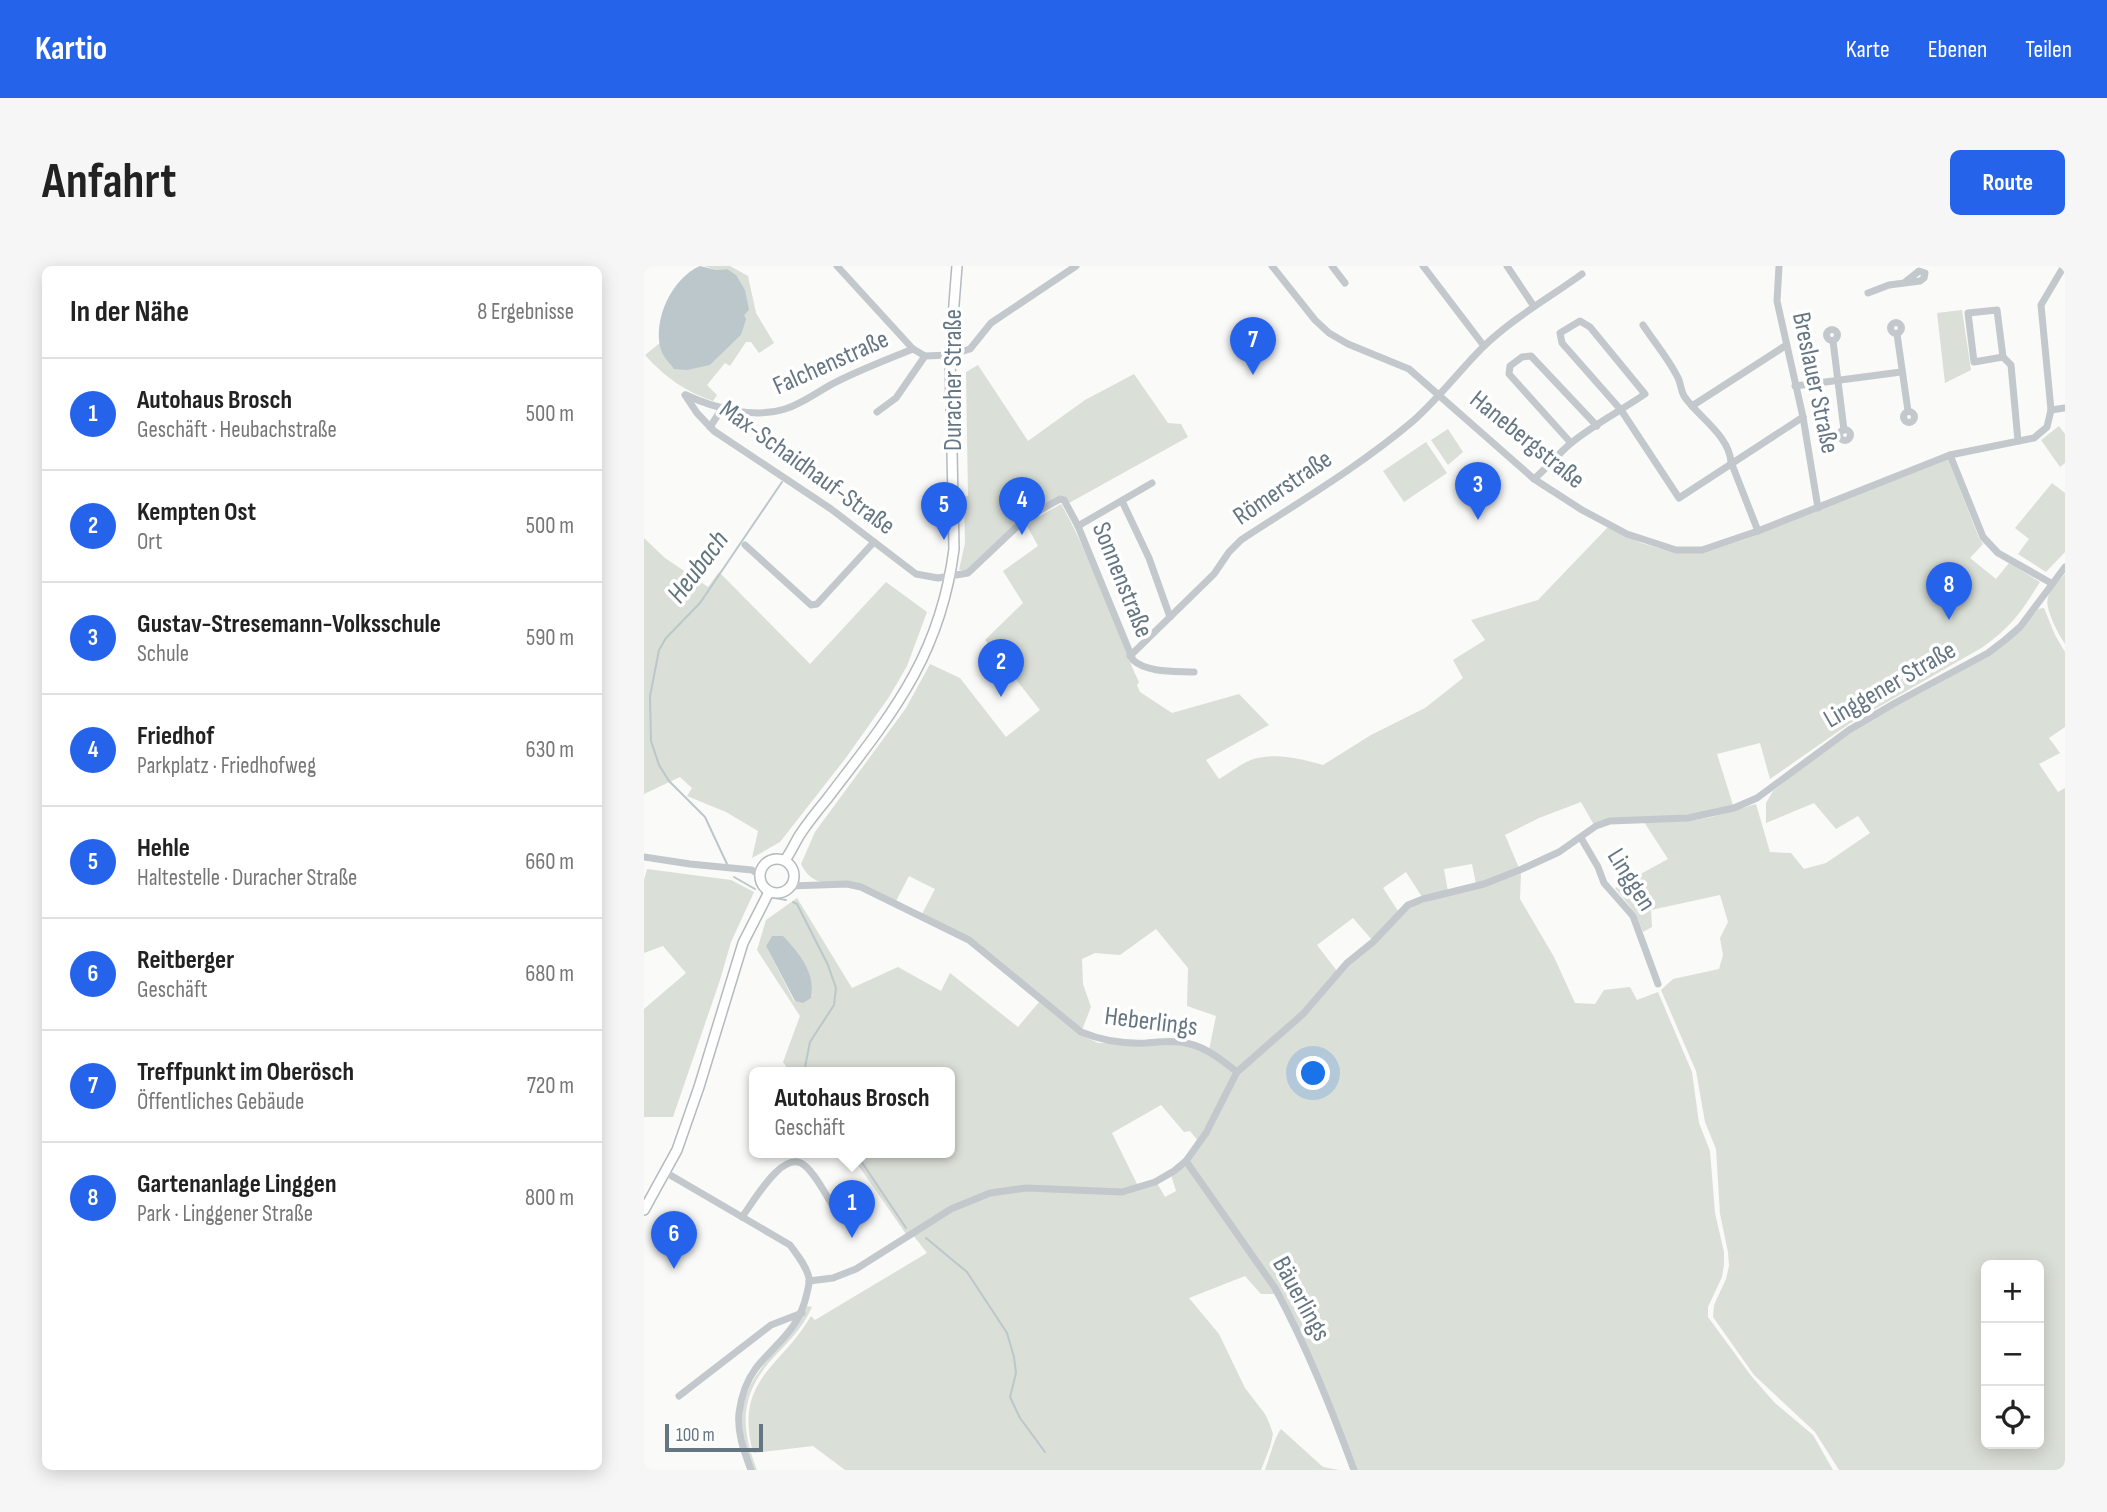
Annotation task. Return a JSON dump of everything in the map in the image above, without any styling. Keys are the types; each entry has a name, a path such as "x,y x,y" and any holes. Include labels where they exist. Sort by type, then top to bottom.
{"main road":[{"name":"Duracher Straße","path":"785,860 799,836 899,703 917,672 940,619 953,554 950,355 957,266"},
{"path":"769,860 785,860 792,868 794,877 791,886 785,891 769,892 761,884 759,875 762,867 769,860"},
{"path":"644,1210 677,1150 743,943 769,892"}],"street":[{"path":"837,266 913,349 925,356 950,355 970,349 991,323 1076,266"},
{"name":"Hanebergstraße","path":"1272,266 1315,320 1329,333 1348,344 1409,369 1534,479 1582,510 1627,534 1676,550 1702,550 1758,531 1950,455 2034,438 2047,427 2050,410"},
{"path":"1332,266 1345,283"},
{"path":"1423,266 1484,346"},
{"path":"1507,266 1533,305"},
{"name":"Breslauer Straße","path":"1779,266 1777,300 1785,346 1803,417 1818,508"},
{"path":"2064,266 2041,305 2050,410 2065,408"},
{"name":"Römerstraße","path":"1130,656 1214,574 1241,540 1357,464 1413,421 1440,396 1484,346 1533,305 1582,274"},
{"path":"1868,293 1904,283"},
{"path":"2003,357 1974,362 1968,313 1997,310 2003,357 2011,365 2018,441"},
{"path":"1534,479 1571,443 1597,426 1621,410 1645,394 1590,327 1580,321 1560,333 1562,343 1621,410 1679,498 1803,417"},
{"path":"1643,325 1679,378 1680,389 1692,407 1708,421 1730,455 1758,531"},
{"path":"1897,334 1908,411"},
{"path":"1833,341 1844,429"},
{"path":"1692,407 1785,346"},
{"name":"Falchenstraße","path":"685,395 700,402 766,413 785,409 852,374 913,349"},
{"path":"877,412 896,398 925,356"},
{"path":"1571,443 1508,374 1510,366 1522,357 1531,356 1597,426"},
{"path":"1795,386 1901,372"},
{"name":"Max-Schaidhauf-Straße","path":"685,395 710,427 831,509 916,574 951,574"},
{"path":"710,427 723,407"},
{"path":"1950,455 1983,537 1998,553 2051,583"},
{"path":"1078,526 1152,483"},
{"name":"Sonnenstraße","path":"951,574 971,572 1026,518 1060,499 1067,503 1078,526 1112,605 1130,656 1139,666 1194,672"},
{"path":"1122,501 1149,558 1171,617"},
{"path":"746,545 811,605 817,604 874,542"},
{"name":"Linggener Straße","path":"1237,1072 1303,1014 1347,963 1373,942 1408,905 1484,884 1559,852 1596,826 1610,821 1688,818 1734,808 1756,799 1849,730 1997,646 2020,627 2065,567"},
{"name":"Linggen","path":"1581,838 1604,883 1633,916 1658,984"},
{"path":"644,856 752,870 759,875"},
{"name":"Heberlings","path":"791,886 847,884 876,893 969,940 1081,1032 1101,1040 1120,1043 1173,1041 1201,1047 1237,1072"},
{"path":"809,1282 833,1278 856,1269 951,1209 990,1192 1026,1188 1122,1192 1156,1182 1186,1161 1206,1133 1237,1072"},
{"path":"742,1217 771,1177 783,1166 794,1161 807,1168 838,1215"},
{"name":"Bäuerlings","path":"1186,1161 1275,1288 1318,1377 1354,1470"},
{"path":"665,1172 790,1245 801,1259 809,1282 802,1313 755,1369 743,1394 739,1429 751,1470"},
{"path":"679,1396 771,1325 802,1313"}],"shaded area":[{"path":"700,266 716,270 727,269 736,275 745,290 749,310 744,315 746,319 741,335 710,365 687,370 674,369 661,350 659,326 662,313 681,280"},
{"path":"704,266 730,266 748,276 756,313 774,343 759,353 751,342 746,342 730,366 725,363 707,385 717,395 713,401 676,382 645,355 661,342 661,351 710,365 741,335 745,290 727,269 716,270"},
{"path":"1962,310 1971,370 1945,383 1937,313"},
{"path":"978,365 1028,441 1085,400 1134,374 1168,423 1181,424 1188,437 1069,503 1066,499 1025,516 969,570 959,570 965,543 964,497 968,496 966,372"},
{"path":"2059,426 2065,434 2065,463 2060,467 2041,440"},
{"path":"1448,429 1463,452 1448,465 1431,440"},
{"path":"1426,442 1447,473 1404,502 1383,471"},
{"path":"1948,459 1983,544 1970,558 1996,579 2009,563 2040,582 2022,610 2002,632 1983,647 1849,724 1770,779 1760,743 1717,754 1733,805 1711,812 1594,825 1581,802 1505,835 1519,868 1476,884 1472,864 1444,869 1448,892 1422,897 1406,872 1383,888 1398,911 1372,940 1353,918 1317,945 1337,971 1302,1013 1237,1069 1209,1050 1216,1016 1187,1006 1188,968 1156,929 1120,955 1095,953 1082,959 1083,984 1091,1007 1082,1030 970,938 922,914 935,889 909,876 896,901 860,884 819,881 807,873 801,864 815,832 906,708 930,664 960,678 1006,737 1040,710 985,640 1023,603 1003,571 1038,546 1026,524 1061,504 1080,540 1111,612 1139,682 1137,685 1140,692 1172,713 1239,694 1269,725 1206,760 1219,779 1248,761 1266,757 1291,757 1323,765 1371,735 1425,708 1463,678 1453,660 1485,640 1471,620 1538,600 1608,527 1641,543 1676,553 1702,553 1746,539"},
{"path":"2052,483 2065,493 2065,552 2046,572 2018,554 2029,539 2015,528"},
{"path":"644,538 665,558 708,587 719,572 810,664 886,582 927,612 907,666 889,697 845,759 780,842 752,858 758,831 726,812 687,796 692,788 680,777 644,794"},
{"path":"2065,574 2065,644 2047,602 2051,591"},
{"path":"2044,608 2065,652 2065,727 2049,738 2060,753 2039,764 2058,792 2065,788 2065,1470 1839,1470 1815,1432 1754,1375 1713,1317 1714,1305 1729,1266 1720,1214 1716,1149 1705,1122 1696,1071 1661,990 1673,979 1719,969 1723,955 1720,938 1728,922 1720,895 1651,910 1652,927 1643,932 1636,914 1615,888 1668,859 1644,822 1689,821 1756,804 1770,852 1791,853 1804,869 1826,863 1870,833 1858,816 1836,829 1814,803 1766,823 1766,803 1773,791 1856,729 1959,672 2020,628 2038,609"},
{"path":"647,869 731,880 754,892 731,942 673,1117 644,1117 644,1009 686,973 663,946 644,953 644,880"},
{"path":"1521,873 1520,899 1554,957 1575,1003 1595,1004 1604,990 1630,987 1637,1000 1658,992 1692,1072 1699,1123 1710,1151 1715,1213 1724,1252 1724,1265 1722,1277 1708,1307 1708,1317 1752,1377 1775,1403 1813,1435 1833,1470 1356,1470 1287,1304 1189,1161 1238,1074 1409,907"},
{"path":"797,898 852,988 898,967 941,991 950,973 1018,1027 1039,1002 1079,1034 1098,1043 1173,1043 1201,1049 1234,1073 1198,1141 1190,1131 1184,1132 1161,1105 1112,1133 1138,1186 1121,1190 990,1191 906,1234 853,1158 955,1158 955,1067 786,1067 783,1062 800,1016 757,950 766,920","holes":["772,936 794,955 810,978 811,998 794,1001 766,946"]},
{"path":"772,936 783,936 809,972 811,998 803,1003 795,1001 766,946"},
{"path":"1186,1164 1276,1294 1261,1294 1245,1276 1189,1298 1219,1334 1245,1388 1270,1425 1273,1434 1261,1470 845,1470 813,1446 753,1453 749,1428 750,1408 763,1377 811,1316 815,1320 927,1253 913,1235 952,1212 991,1195 1026,1190 1098,1194 1157,1183 1165,1197 1176,1191 1171,1175"},
{"path":"807,1306 812,1307 804,1322 761,1372 749,1399 746,1425 757,1470 754,1470 742,1420 747,1393 763,1365 798,1324"},
{"path":"1281,1429 1323,1467 1339,1470 1265,1470"}],"waterway":[{"name":"Heubach","path":"727,864 705,817 669,781 659,765 651,741 650,696 659,650 666,638 700,603 782,482"},
{"name":"Heubach","path":"734,877 755,889"},
{"name":"Heubach","path":"775,898 786,900"},
{"name":"Heubach","path":"793,902 797,904 828,965 836,988 834,1005 810,1042 805,1067"},
{"name":"Heubach","path":"859,1158 906,1228"},
{"name":"Heubach","path":"926,1238 967,1272 1007,1333 1016,1373 1010,1397 1020,1418 1045,1452"}],"place":[{"name":"Treffpunkt im Oberösch","path":"1253,375"},
{"name":"Gustav-Stresemann-Volksschule","path":"1478,520"},
{"name":"Friedhof","path":"1022,535"},
{"name":"Hehle","path":"944,540"},
{"name":"Gartenanlage Linggen","path":"1949,620"},
{"name":"Kempten Ost","path":"1001,697"},
{"name":"Autohaus Brosch","path":"852,1238"},
{"name":"Reitberger","path":"674,1269"}]}
